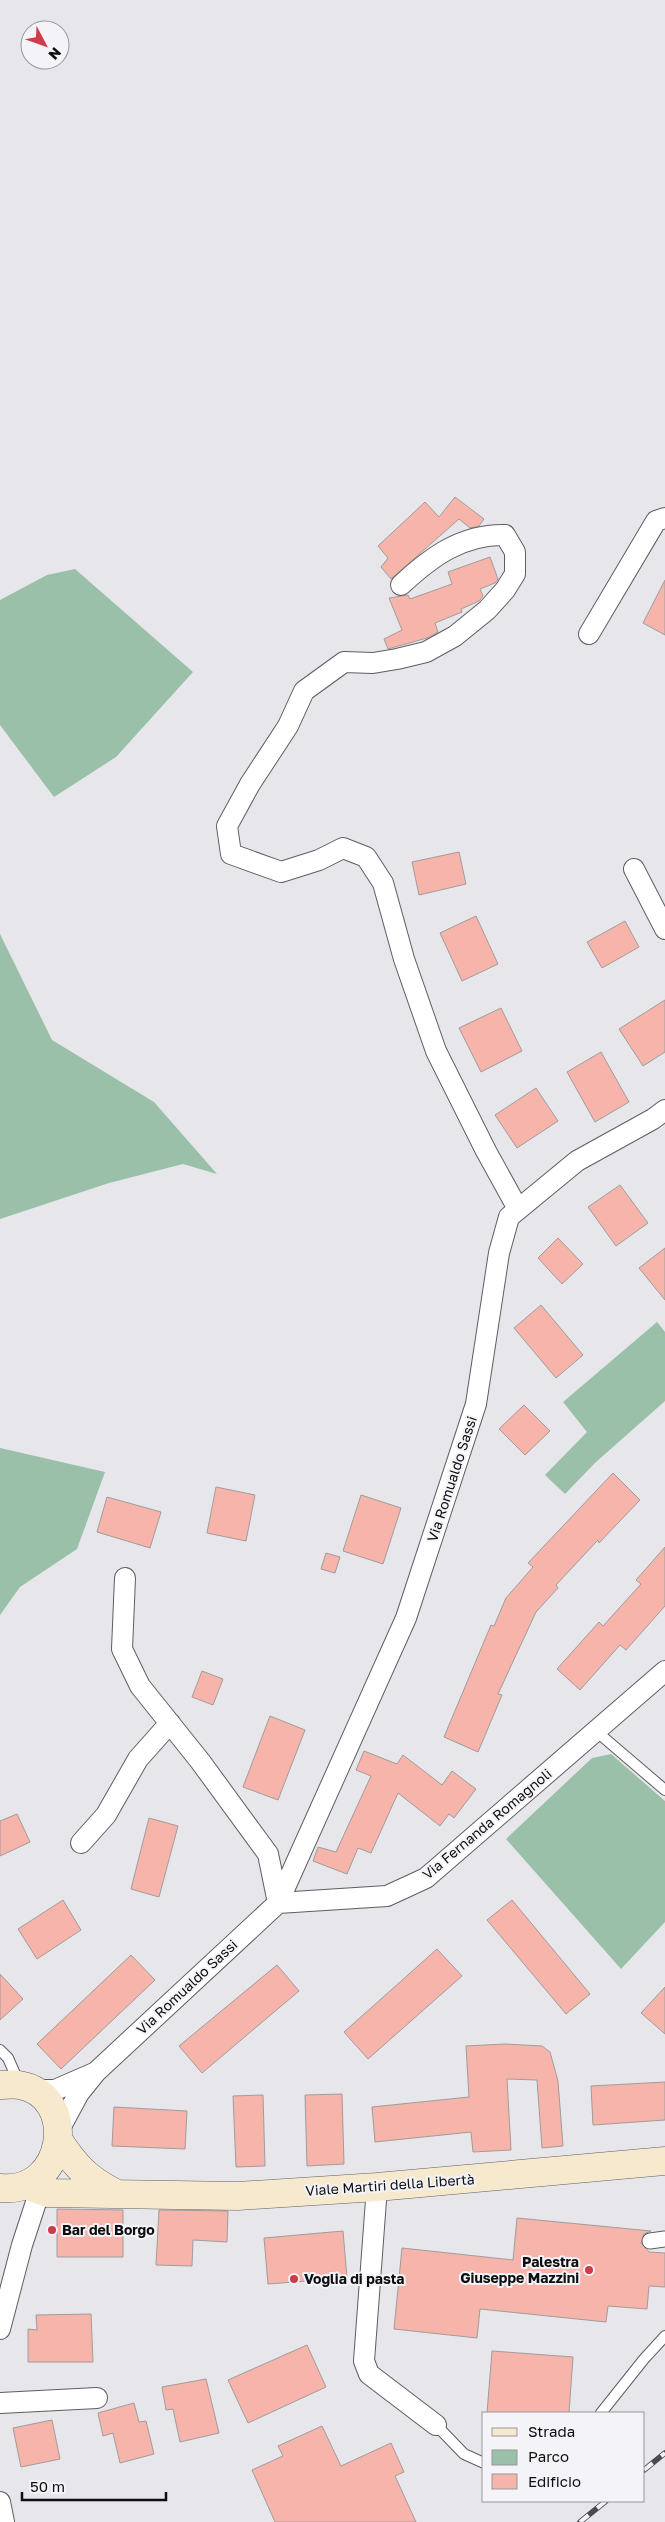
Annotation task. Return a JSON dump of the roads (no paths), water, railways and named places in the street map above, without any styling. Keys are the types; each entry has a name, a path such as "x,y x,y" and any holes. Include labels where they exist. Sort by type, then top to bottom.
{"main road":[{"name":"Viale Martiri della Libertà","path":"17,2087 42,2097 52,2110 59,2135 73,2162 92,2181 115,2194"},
{"path":"22,2188 49,2167 59,2135"},
{"name":"Viale Martiri della Libertà","path":"22,2188 48,2193 238,2196 377,2187 665,2161"}],"street":[{"path":"589,634 656,521 665,518"},
{"path":"401,584 426,561 456,545 483,534 505,535 515,552 515,574 504,590 487,610 455,636 426,652 397,660 373,663 344,662 304,691 288,726 250,784 227,826 231,854 281,872 319,860 343,848 366,857 383,883 404,959 436,1051 518,1209"},
{"path":"634,869 665,929"},
{"name":"Via Romualdo Sassi","path":"59,2135 80,2093 96,2072 278,1903 406,1618 476,1404 498,1253 509,1217 577,1161 653,1119 665,1110"},
{"path":"125,1578 122,1649 140,1686 268,1854 278,1903"},
{"name":"Via Fernanda Romagnoli","path":"278,1903 388,1896 426,1878 665,1671"},
{"path":"81,1843 106,1815 138,1759 170,1723"},
{"name":"Via Romualdo Sassi","path":"17,2087 55,2090 96,2072"},
{"path":"377,2187 364,2361 369,2374 436,2425"},
{"path":"0,2330 22,2245 22,2188"},
{"path":"0,2403 97,2398"},
{"path":"0,2502 4,2522"}],"lane":[{"path":"596,1730 665,1790"},
{"path":"0,2050 8,2058 17,2087"},
{"path":"602,2412 665,2336"},
{"path":"436,2425 464,2454 482,2462"}],"railway":[{"path":"645,2469 665,2453"},
{"path":"580,2522 605,2502"}],"place":[{"name":"Bar del Borgo","path":"52,2230"},
{"name":"Palestra Giuseppe Mazzini","path":"589,2270"},
{"name":"Voglia di pasta","path":"294,2279"}]}
